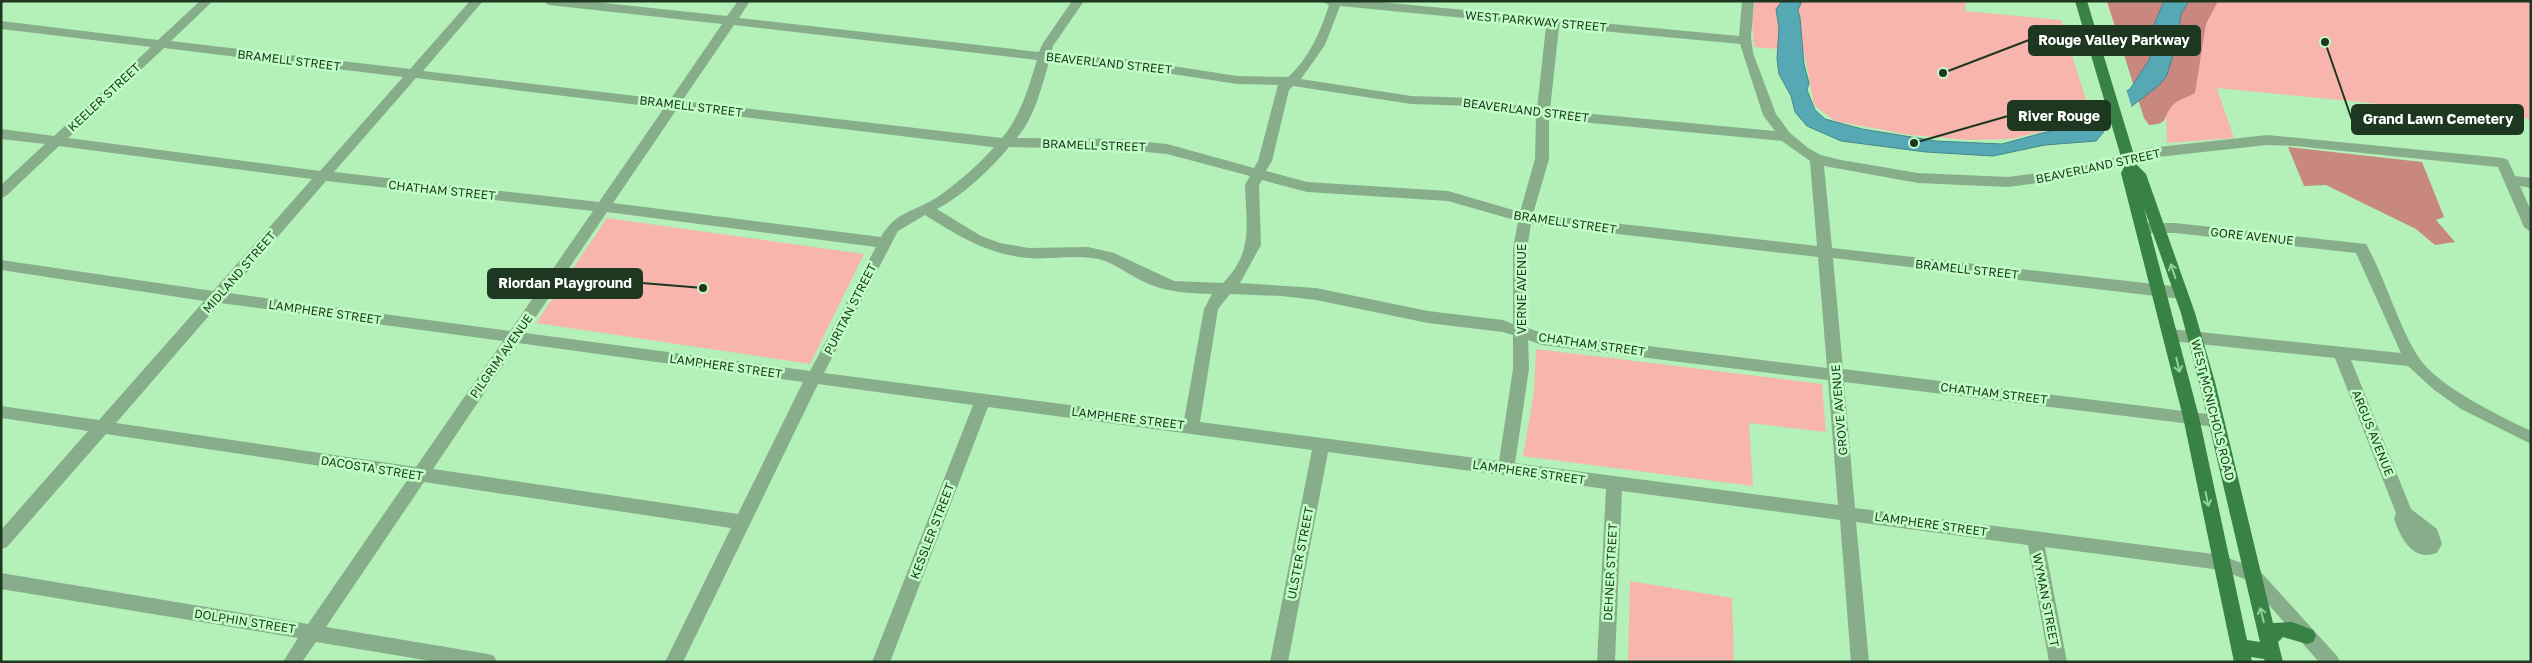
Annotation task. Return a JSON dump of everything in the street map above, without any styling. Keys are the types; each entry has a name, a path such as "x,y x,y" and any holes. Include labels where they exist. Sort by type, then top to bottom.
{"main road":[{"name":"WEST MCNICHOLS ROAD","path":"2081,1 2129,158 2140,174 2194,337 2271,651"},
{"name":"WEST MCNICHOLS ROAD","path":"2129,158 2128,173 2191,417 2241,654"},
{"path":"2241,654 2271,651 2279,629 2292,630 2307,636"}],"street":[{"name":"KEELER STREET","path":"1,193 207,1"},
{"name":"MIDLAND STREET","path":"1,542 477,1"},
{"name":"BEAVERLAND STREET","path":"549,1 1043,56 1134,64 1236,80 1335,86 1411,100 1487,103 1543,113 1766,136 1784,136 1802,151 1817,158 1891,175 1950,181 2008,182 2076,173 2148,153 2267,140 2295,141 2503,163 2512,180"},
{"name":"PILGRIM AVENUE","path":"292,662 744,1"},
{"name":"PURITAN STREET","path":"674,662 742,522 883,243 901,221 926,209 960,186 1006,144 1028,110 1043,56 1051,39 1078,1"},
{"path":"1748,1 1747,53 1770,115 1784,136"},
{"path":"1191,427 1208,321 1215,300 1226,289 1248,259 1254,245 1252,185 1265,161 1283,88 1290,82 1319,45 1330,23 1333,2"},
{"name":"WEST PARKWAY STREET","path":"1333,2 1746,41"},
{"name":"VERNE AVENUE","path":"1506,468 1521,368 1520,249 1524,218 1535,189 1542,159 1543,113 1553,22"},
{"name":"BRAMELL STREET","path":"1,25 1006,144 1147,146 1191,155 1307,187 1448,196 1524,218 2181,293"},
{"name":"CHATHAM STREET","path":"1,134 323,176 603,207 883,243"},
{"name":"GROVE AVENUE","path":"1817,158 1860,662"},
{"path":"2512,180 2531,183"},
{"path":"2512,180 2531,227"},
{"name":"CHATHAM STREET","path":"926,209 976,240 999,248 1029,253 1088,252 1109,257 1153,280 1173,287 1281,290 1316,294 1428,317 1503,326 1542,339 1836,373 2216,421"},
{"name":"GORE AVENUE","path":"2143,228 2159,230 2175,228 2362,248 2412,360"},
{"name":"LAMPHERE STREET","path":"1,266 216,298 1320,445 1847,512 2221,563 2253,575"},
{"path":"2171,335 2412,360 2422,372 2463,404 2531,438"},
{"name":"ARGUS AVENUE","path":"2340,353 2405,514"},
{"name":"KESSLER STREET","path":"881,662 982,400"},
{"name":"DACOSTA STREET","path":"1,412 742,522"},
{"name":"ULSTER STREET","path":"1279,662 1320,445"},
{"name":"DEHNER STREET","path":"1606,662 1614,483"},
{"name":"WYMAN STREET","path":"2035,538 2058,662"},
{"path":"2253,575 2331,662"},
{"name":"DOLPHIN STREET","path":"1,581 312,631 488,662"}],"shaded area":[{"path":"1755,1 1966,1 1965,11 2061,20 2092,119 2012,139 1967,140 1910,135 1835,121 1814,105 1804,51 1754,47 1752,22"},
{"path":"2106,1 2531,1 2531,119 2217,88 2234,138 2167,143 2166,104 2135,83"},
{"path":"2107,1 2218,1 2206,24 2195,93 2174,104 2165,119 2160,123 2149,125 2144,118"},
{"path":"2288,147 2422,162 2444,217 2436,220 2455,242 2435,245 2416,229 2326,185 2304,186"},
{"path":"607,218 864,254 810,364 536,323"},
{"path":"1536,349 1822,384 1826,432 1749,423 1753,486 1523,456 1534,392"},
{"path":"1630,581 1732,598 1734,662 1628,662"}],"water":[{"path":"1782,1 1802,1 1798,10 1804,64 1809,83 1807,90 1815,110 1825,119 1862,129 1936,141 2002,144 2081,125 2085,116 2130,89 2149,60 2153,50 2154,25 2164,1 2189,1 2181,14 2176,47 2166,77 2158,86 2114,120 2096,141 2045,145 1993,156 1926,152 1841,141 1807,126 1795,112 1791,96 1779,74 1777,59 1779,28 1776,9"}],"pier":[{"path":"2126,89 2132,108 2116,122 2105,136 2096,105"}],"place":[{"name":"Grand Lawn Cemetery","path":"2325,42"},
{"name":"Rouge Valley Parkway","path":"1943,73"},
{"name":"River Rouge","path":"1914,143"},
{"name":"Riordan Playground","path":"703,288"}]}
